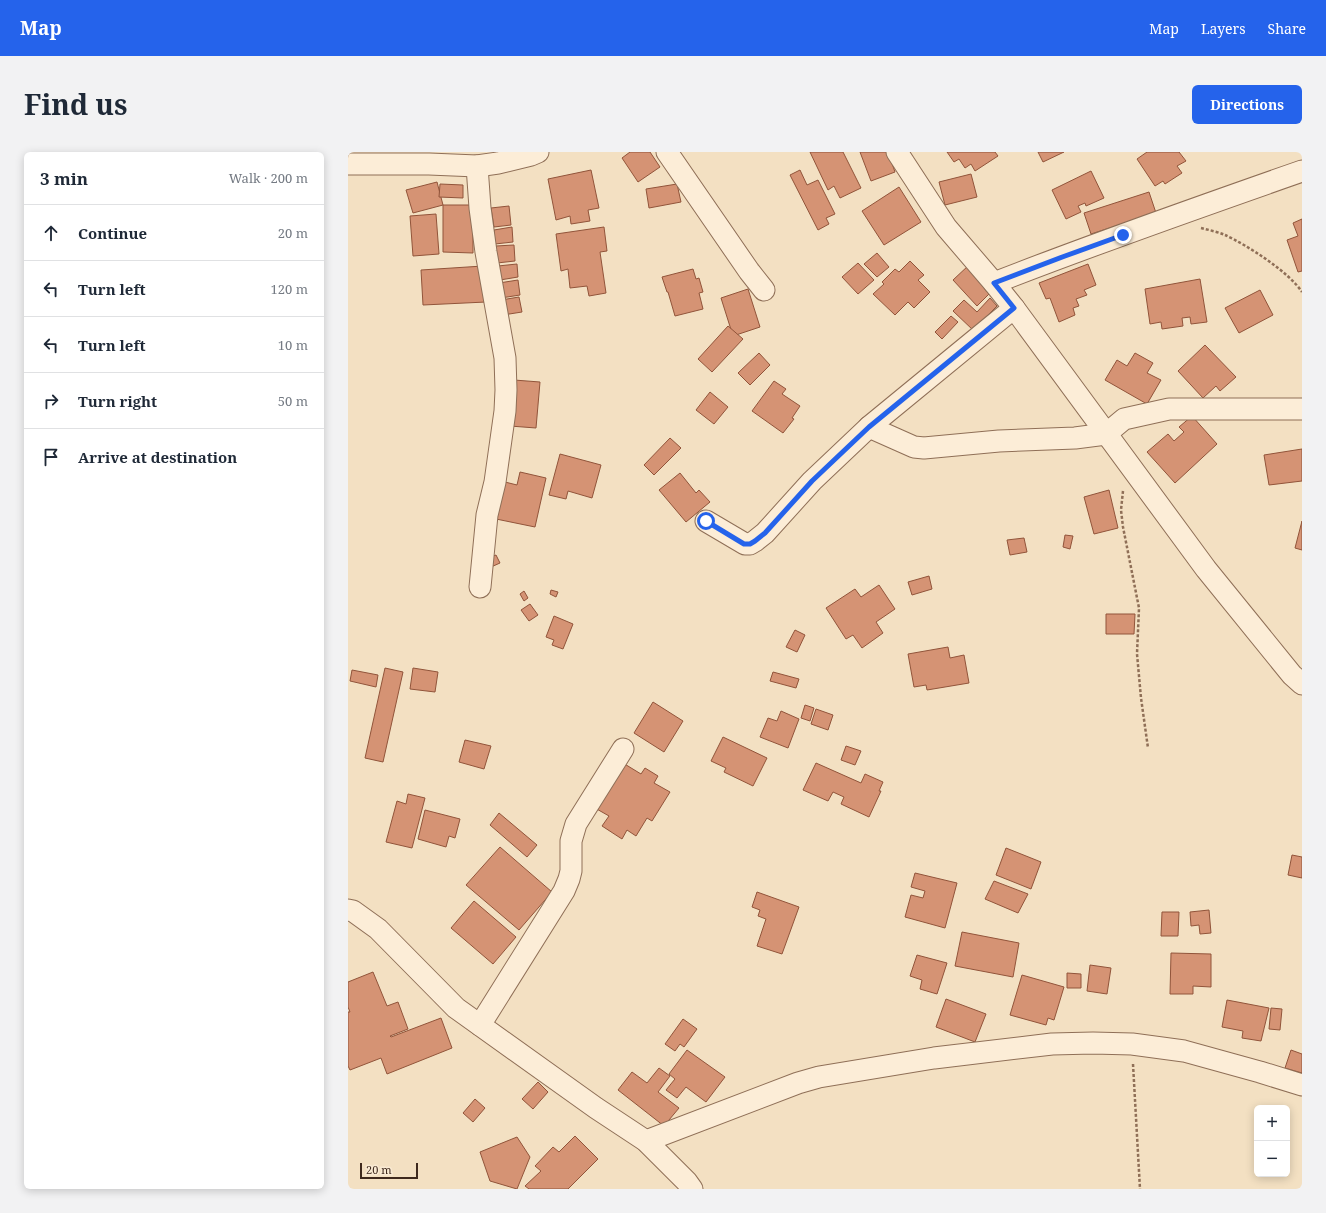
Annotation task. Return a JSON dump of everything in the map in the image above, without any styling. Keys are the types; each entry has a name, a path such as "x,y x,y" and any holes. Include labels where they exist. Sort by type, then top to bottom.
{"street":[{"path":"348,164 429,164 477,166 498,163 538,152"},
{"path":"667,152 764,290"},
{"path":"898,152 946,227 1014,308 1206,569 1292,675 1302,684"},
{"path":"477,166 480,208 486,252 505,358 506,390 505,411 495,482 487,515 480,587"},
{"path":"994,283 1165,218 1302,171"},
{"path":"706,521 744,544 750,544 755,541 765,533 812,481 869,427 1014,308"},
{"path":"869,427 914,447 924,448 1075,438 1106,434 1124,420 1169,409 1302,409"},
{"path":"480,1025 564,891 571,871 572,841 576,824 623,749"},
{"path":"348,910 353,911 378,929 456,1008 596,1108 646,1141 688,1182 692,1189"},
{"path":"646,1141 798,1083 819,1077 934,1058 1052,1044 1132,1044 1184,1051 1302,1085"}],"path":[{"path":"1194,226 1224,234 1251,249 1294,281 1302,292"},
{"path":"1129,463 1122,492 1121,510 1139,608 1137,654 1140,698 1148,748"},
{"path":"1132,1044 1140,1189"}],"building":[{"path":"630,152 650,152 660,167 638,182 622,158"},
{"path":"810,152 843,152 861,188 840,198 834,186 828,190"},
{"path":"860,152 888,152 895,172 871,181"},
{"path":"947,152 995,152 998,156 975,171 971,164 965,168 959,159 954,162"},
{"path":"1038,152 1064,152 1043,162"},
{"path":"1147,152 1179,152 1186,161 1177,166 1182,173 1165,184 1163,181 1155,186 1137,159"},
{"path":"591,170 599,208 588,210 590,221 571,224 570,216 556,220 548,179"},
{"path":"800,170 807,185 818,180 835,214 826,218 829,224 818,230 790,175"},
{"path":"1091,171 1104,198 1086,206 1085,203 1078,206 1081,212 1066,219 1052,190"},
{"path":"971,174 977,197 945,205 939,182"},
{"path":"437,182 443,205 413,213 406,190"},
{"path":"440,184 463,185 463,198 439,197"},
{"path":"677,184 681,202 649,208 646,189"},
{"path":"899,187 921,222 884,245 862,211"},
{"path":"1149,192 1156,213 1091,234 1084,213"},
{"path":"443,205 473,205 473,253 443,252"},
{"path":"509,206 511,225 494,227 491,208"},
{"path":"436,214 439,254 413,256 410,216"},
{"path":"1302,219 1302,271 1298,272 1287,240 1298,236 1293,223"},
{"path":"512,227 513,242 495,244 494,230"},
{"path":"604,227 607,251 600,252 606,293 589,296 587,286 570,288 568,269 561,271 556,234"},
{"path":"514,245 515,261 497,263 496,246"},
{"path":"877,253 889,267 877,277 864,264"},
{"path":"910,261 924,275 918,280 930,292 914,308 908,302 895,315 873,294 884,284 882,282 895,269 899,272"},
{"path":"858,263 874,280 858,294 842,277"},
{"path":"517,264 518,277 500,280 498,266"},
{"path":"1088,264 1096,285 1084,290 1087,295 1076,299 1079,306 1073,308 1075,315 1059,322 1050,298 1046,299 1039,283"},
{"path":"969,265 992,291 977,306 953,280"},
{"path":"483,266 486,302 423,305 421,270"},
{"path":"693,269 696,279 699,278 703,292 699,293 703,309 675,316 662,277"},
{"path":"1200,279 1207,322 1191,324 1190,317 1182,318 1183,326 1162,329 1161,322 1150,324 1145,289"},
{"path":"518,280 520,295 501,298 499,283"},
{"path":"748,289 760,327 733,336 721,298"},
{"path":"1260,290 1273,315 1239,333 1225,308"},
{"path":"519,297 522,312 503,315 501,300"},
{"path":"990,298 997,306 974,331 953,311 964,300 977,312"},
{"path":"951,316 958,322 942,339 935,332"},
{"path":"728,326 743,339 712,372 698,359"},
{"path":"1205,345 1236,377 1220,391 1216,386 1203,398 1178,371"},
{"path":"759,353 770,365 750,385 738,373"},
{"path":"1135,353 1153,363 1147,373 1161,380 1147,404 1105,380 1117,360 1127,366"},
{"path":"514,380 540,382 536,428 510,426"},
{"path":"774,381 786,389 782,394 800,406 792,418 794,419 783,433 752,411"},
{"path":"710,392 728,407 714,424 696,410"},
{"path":"1192,416 1217,444 1175,483 1147,452 1168,434 1174,441 1184,432 1179,427"},
{"path":"670,438 681,448 654,475 644,465"},
{"path":"1302,449 1302,481 1269,485 1264,455"},
{"path":"560,454 601,465 592,498 568,491 566,499 549,495"},
{"path":"520,472 546,478 535,527 496,519 505,482 517,485"},
{"path":"680,473 696,493 699,490 710,502 686,522 659,490"},
{"path":"1109,490 1118,528 1094,534 1084,497"},
{"path":"1302,521 1302,550 1295,548"},
{"path":"1065,535 1073,536 1070,549 1063,547"},
{"path":"1024,538 1027,552 1010,555 1007,540"},
{"path":"496,555 500,563 491,567 488,558"},
{"path":"929,576 932,589 912,595 908,582"},
{"path":"879,585 895,609 876,622 883,633 862,648 853,635 846,639 826,608 855,589 861,597"},
{"path":"551,590 558,592 556,597 550,594"},
{"path":"524,591 528,598 524,601 520,594"},
{"path":"530,604 538,615 529,621 521,610"},
{"path":"1106,614 1135,614 1134,634 1106,634"},
{"path":"554,616 573,624 563,649 552,645 554,640 546,637"},
{"path":"795,630 805,635 797,652 786,647"},
{"path":"948,647 950,658 964,655 969,683 927,690 926,685 914,687 908,654"},
{"path":"385,668 403,672 383,762 365,758"},
{"path":"413,668 438,672 435,692 410,689"},
{"path":"352,670 378,675 376,687 350,681"},
{"path":"773,672 799,679 796,688 770,681"},
{"path":"653,702 683,721 664,752 634,733"},
{"path":"805,705 814,708 810,721 801,718"},
{"path":"816,709 833,715 828,730 811,724"},
{"path":"781,711 799,719 788,748 760,737 768,718 777,721"},
{"path":"723,737 767,758 753,786 724,772 726,768 711,761"},
{"path":"465,740 491,746 484,769 459,762"},
{"path":"846,746 861,751 855,765 841,760"},
{"path":"623,763 641,774 645,768 658,776 654,783 670,792 652,821 647,818 636,836 627,830 622,839 602,826 609,816 595,808"},
{"path":"816,763 861,783 865,774 883,782 879,791 881,791 869,817 841,804 844,797 833,792 828,801 803,790"},
{"path":"408,794 425,798 412,848 386,842 397,801 406,804"},
{"path":"425,810 460,819 455,838 449,836 446,847 418,839"},
{"path":"499,813 537,845 527,857 490,825"},
{"path":"500,847 552,892 519,930 466,885"},
{"path":"1006,848 1041,862 1031,889 996,875"},
{"path":"1292,855 1302,857 1302,878 1288,875"},
{"path":"915,873 957,883 945,928 905,917 911,895 923,898 925,891 911,887"},
{"path":"994,881 1028,894 1018,913 985,899"},
{"path":"757,892 799,907 782,954 757,946 766,919 758,916 760,910 752,907"},
{"path":"474,901 516,937 493,964 451,928"},
{"path":"1209,910 1211,933 1200,934 1199,925 1191,926 1190,912"},
{"path":"1162,912 1179,912 1178,936 1161,936"},
{"path":"962,932 1019,943 1013,977 955,966"},
{"path":"1171,953 1211,954 1211,987 1193,986 1193,994 1170,994"},
{"path":"917,955 947,963 937,994 920,989 922,980 910,976"},
{"path":"1090,965 1111,968 1107,994 1087,991"},
{"path":"373,972 387,1006 398,1002 408,1029 390,1036 391,1037 441,1018 452,1048 387,1074 381,1058 350,1070 348,1066 348,1012 350,1012 348,1007 348,982"},
{"path":"1067,973 1081,974 1081,988 1067,988"},
{"path":"1022,975 1064,987 1054,1020 1048,1018 1046,1025 1010,1015"},
{"path":"946,999 986,1014 975,1042 936,1027"},
{"path":"1227,1000 1269,1008 1261,1041 1242,1038 1243,1031 1222,1027"},
{"path":"1271,1008 1282,1009 1280,1030 1269,1029"},
{"path":"683,1019 697,1029 684,1047 680,1044 675,1051 665,1044"},
{"path":"687,1050 725,1077 706,1102 686,1087 677,1098 666,1090 675,1079 669,1074"},
{"path":"1291,1050 1302,1054 1302,1073 1285,1068"},
{"path":"659,1068 670,1076 658,1092 679,1108 664,1126 618,1090 632,1072 647,1083"},
{"path":"538,1082 548,1092 533,1109 522,1099"},
{"path":"475,1099 485,1108 473,1122 463,1113"},
{"path":"575,1136 598,1159 568,1189 529,1189 525,1186 541,1171 535,1166 553,1147 559,1152"},
{"path":"517,1137 530,1157 517,1189 490,1181 480,1152"}],"route":[{"path":"706,521 744,544 750,544 755,541 765,533 812,481 869,427 1014,308 994,283 1123,235"}]}
